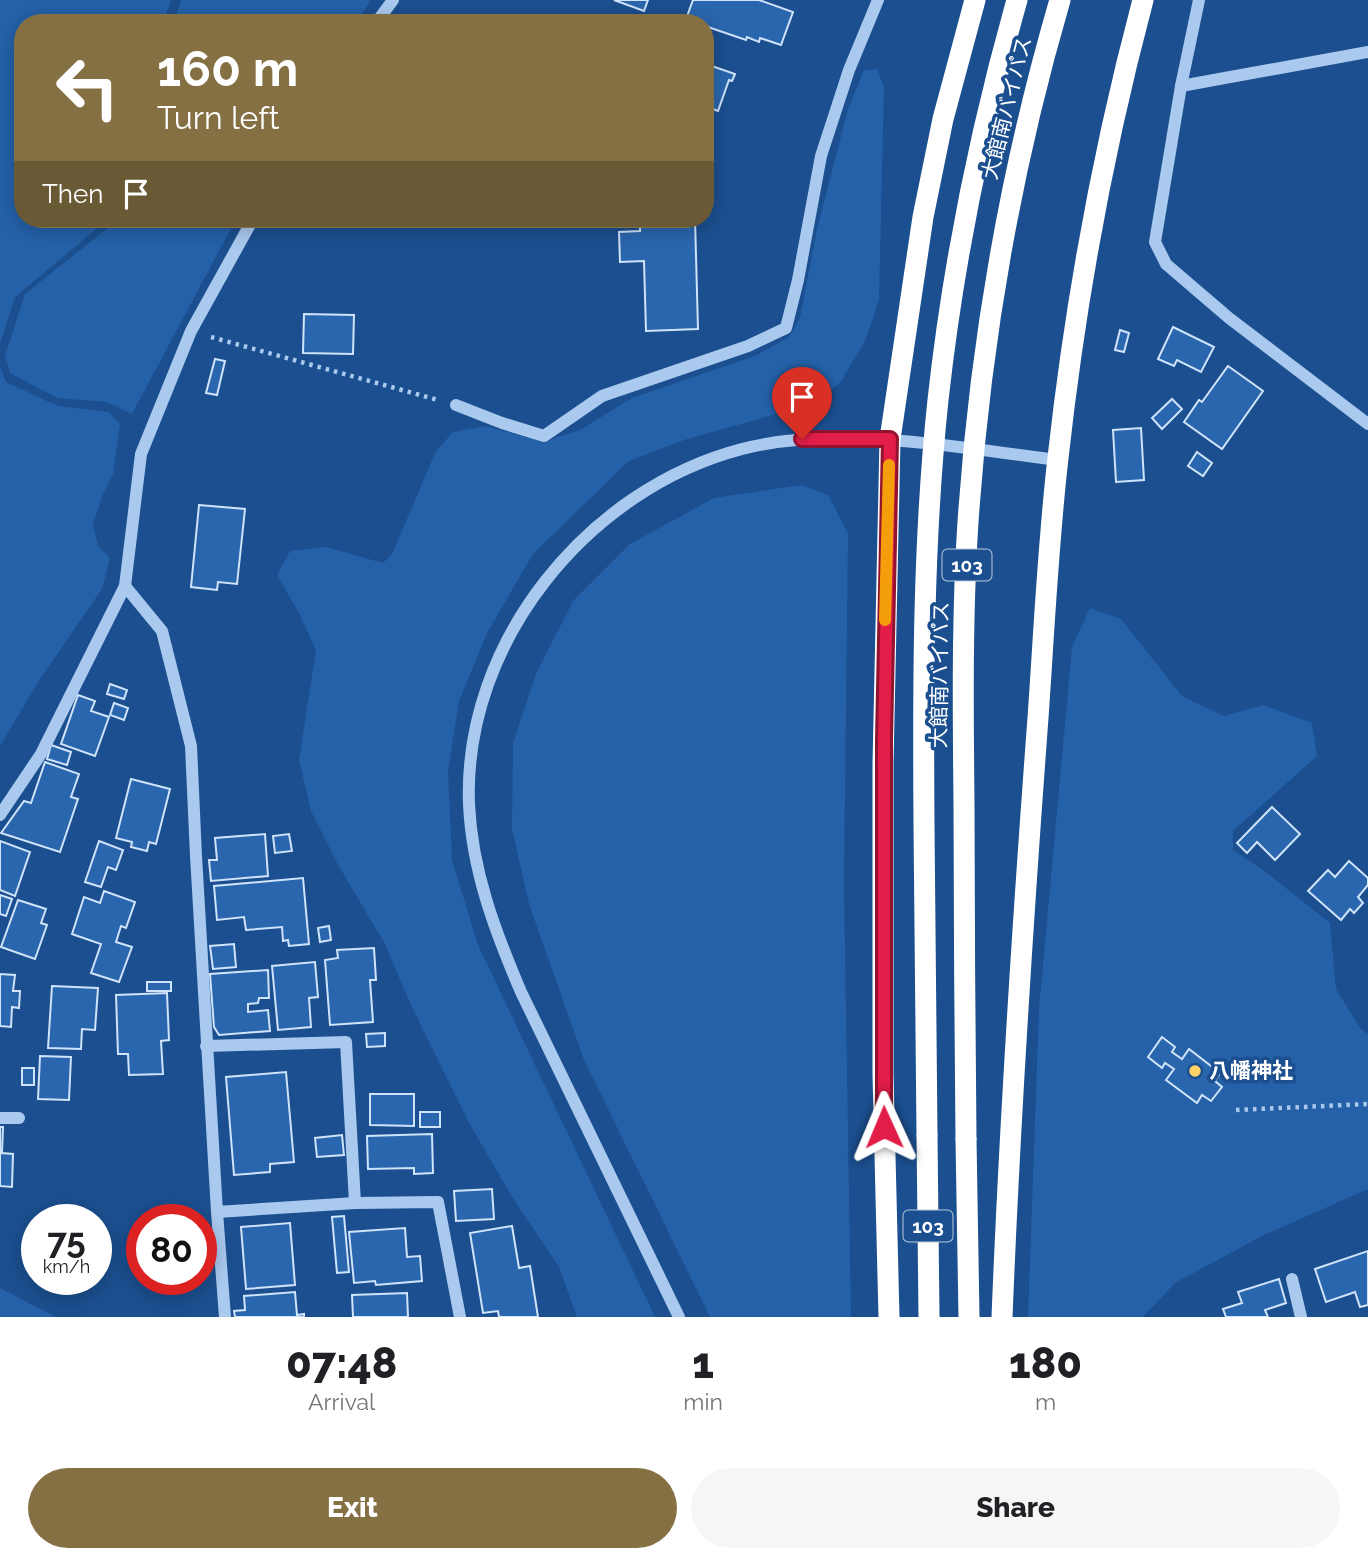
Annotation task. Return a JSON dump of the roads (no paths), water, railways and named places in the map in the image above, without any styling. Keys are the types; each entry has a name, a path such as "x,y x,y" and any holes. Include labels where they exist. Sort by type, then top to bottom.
{"highway":[{"path":"889,1317 883,1075 883,764 886,521 890,439 923,217 943,119 975,0"},
{"name":"大館南バイパス","path":"929,1317 924,674 929,513 938,400 952,291 973,174 1017,0"},
{"name":"大館南バイパス","path":"969,1317 964,665 968,523 979,403 994,289 1013,180 1039,72 1060,0"},
{"path":"1002,1317 1023,914 1058,460 1080,296 1101,177 1143,0"}],"street":[{"path":"456,405 544,436 602,396 748,346 786,328 799,280 821,156 849,70 878,0"},
{"path":"1199,0 1181,86 1155,242 1166,264 1229,318 1368,424"},
{"path":"1181,86 1368,52"},
{"path":"0,815 41,754 125,586 141,454 191,331 248,228"},
{"path":"679,1317 521,992 483,893 474,850 469,803 472,756 482,706 500,653 526,608 548,578 592,530 638,494 688,467 743,449 802,439 890,439 1058,460"},
{"path":"125,586 163,631 191,746 216,1204"},
{"path":"206,1046 346,1042 355,1203"},
{"path":"0,1118 19,1118"},
{"path":"225,1317 217,1212 355,1203 438,1202 460,1317"},
{"path":"1292,1279 1301,1317"}],"place":[{"name":"八幡神社","path":"1195,1071"}]}
